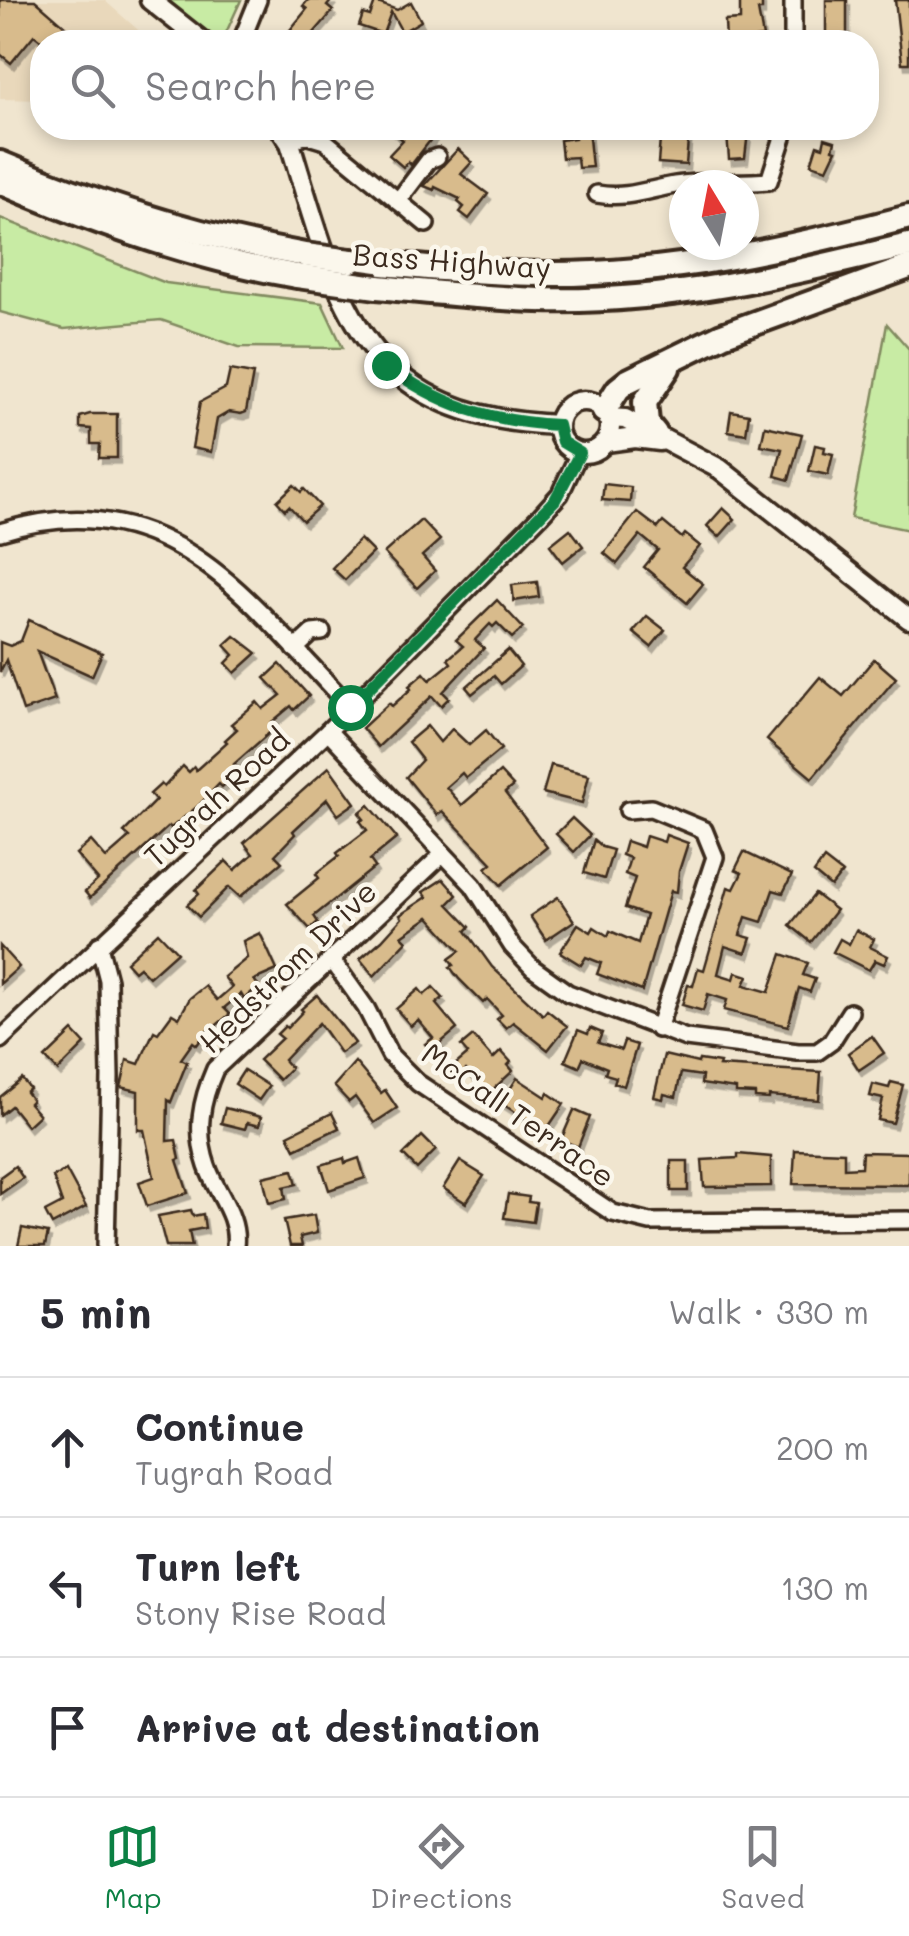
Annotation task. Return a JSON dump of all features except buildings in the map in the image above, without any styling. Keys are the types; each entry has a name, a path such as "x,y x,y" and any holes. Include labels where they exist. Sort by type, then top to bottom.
{"highway":[{"name":"Bass Highway","path":"0,162 68,192 378,287 540,300 619,297 747,282 909,245"},
{"name":"Bass Highway","path":"0,182 164,243 244,267 351,261 543,274 622,270 770,250 909,218"},
{"path":"606,414 621,386 722,335 909,268"},
{"path":"663,438 648,423 645,402 673,361"}],"main road":[{"path":"150,0 188,30"},
{"path":"287,140 343,304 360,334 386,365 416,388 482,416 558,425"},
{"path":"663,438 606,442 594,451 580,453 562,442 558,425 566,408 578,402 592,402 606,414 625,419 663,438 720,469 909,619"},
{"path":"606,414 610,430 606,442"}],"street":[{"path":"246,30 258,0"},
{"path":"793,0 793,30"},
{"path":"322,140 426,224"},
{"path":"598,194 614,197 676,185 769,181 782,140"},
{"path":"398,201 428,160 437,157"},
{"name":"Tugrah Road","path":"0,1040 328,731 548,508 560,494 580,453"},
{"path":"0,532 50,520 80,518 164,536 214,568 350,707"},
{"path":"294,649 312,632 322,632"},
{"path":"328,731 474,885 512,946 533,968 568,992 686,1038 817,1052 831,1042 850,1012"},
{"path":"628,810 650,808 704,830 715,857 658,1030"},
{"name":"Hedstrom Drive","path":"235,1246 236,1236 224,1198 207,1168 199,1127 202,1099 216,1068 443,854"},
{"path":"99,945 108,980 106,1246"},
{"name":"McCall Terrace","path":"332,960 366,1008 390,1055 418,1083 613,1213 650,1222 909,1220"}],"shaded area":[{"path":"0,0 104,0 138,30 30,30 30,100 0,99"}],"green space":[{"path":"167,0 241,0 227,30 203,30"},
{"path":"0,218 166,283 322,303 343,348 239,347 161,320 64,329 0,312"},
{"path":"887,324 909,349 909,530 851,518"}],"route":[{"path":"350,707 555,500 580,453 562,442 558,425 482,416 416,388 386,365"}]}
